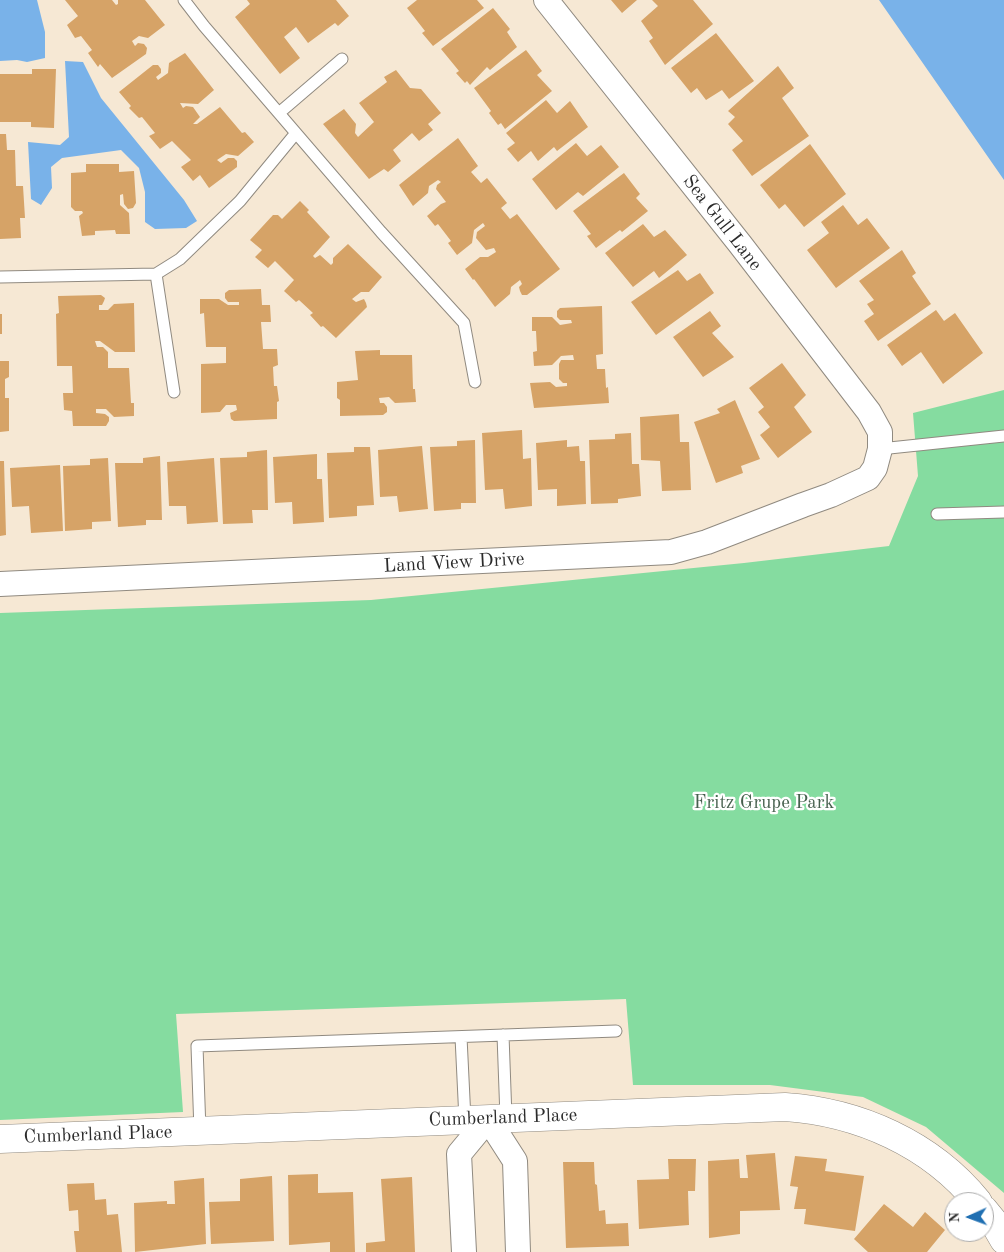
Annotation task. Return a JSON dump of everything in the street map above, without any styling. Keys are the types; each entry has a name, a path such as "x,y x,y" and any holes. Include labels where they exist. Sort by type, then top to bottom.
{"street":[{"name":"Sea Gull Lane","path":"546,0 740,244 869,412 880,432 880,451"},
{"name":"Land View Drive","path":"0,584 671,552 707,542 851,487 868,478 875,468 880,451"},
{"name":"Cumberland Place","path":"0,1139 785,1106 843,1115 886,1131 920,1151 946,1170 966,1192"},
{"path":"464,1252 459,1154 486,1119 515,1161 518,1252"}],"lane":[{"path":"184,0 204,26 381,232 464,323 475,382"},
{"path":"279,113 342,59"},
{"path":"0,277 156,274 180,258 240,201 296,133"},
{"path":"156,274 174,392"},
{"path":"880,451 1004,436"},
{"path":"937,514 1004,512"},
{"path":"200,1131 197,1046 616,1031"},
{"path":"486,1119 503,1035"},
{"path":"461,1037 486,1119"}],"green space":[{"name":"Fritz Grupe Park","path":"1004,390 1004,1193 926,1127 863,1097 770,1085 633,1085 626,999 176,1014 183,1112 0,1120 0,613 371,600 744,563 889,546 918,476 913,413"}],"water":[{"path":"0,0 37,0 45,32 45,58 27,62 17,60 0,61"},
{"path":"879,0 1004,0 1004,180"},
{"path":"65,61 83,62 101,98 184,200 197,221 186,228 155,229 145,222 145,192 139,168 121,150 62,158 51,167 52,188 41,205 31,199 28,142 60,145 69,137"}],"building":[{"path":"65,0 112,0 116,5 118,0 145,0 165,25 148,38 139,36 132,41 135,46 138,43 144,44 147,48 146,54 112,78 100,64 98,67 88,53 92,50 81,36 75,38 67,25 78,16"},
{"path":"247,0 336,0 349,16 338,26 335,23 308,43 296,27 284,37 300,58 280,74 235,17 250,4"},
{"path":"417,0 477,0 484,8 433,46 422,33 425,31 407,8"},
{"path":"611,0 637,0 622,13"},
{"path":"652,0 693,0 713,24 665,65 649,41 653,38 641,21 658,6"},
{"path":"493,8 510,29 507,32 517,47 490,70 487,67 470,85 467,81 465,83 456,73 459,71 441,49"},
{"path":"716,33 754,81 729,99 722,90 706,100 697,88 691,93 671,68"},
{"path":"526,50 542,71 537,75 552,91 505,129 501,123 498,125 489,113 491,111 474,88"},
{"path":"185,53 214,90 198,104 180,103 183,108 186,106 193,107 200,117 193,124 197,124 220,107 242,133 245,132 254,142 238,156 226,154 217,160 221,163 228,158 234,158 237,161 237,167 209,188 200,175 193,181 181,167 191,160 172,141 160,149 149,136 155,133 142,117 139,118 129,108 131,106 119,92 153,65 158,65 161,69 161,73 156,77 158,80 168,73 169,63"},
{"path":"778,66 794,88 782,98 809,136 752,176 732,150 743,141 728,124 735,117 728,111"},
{"path":"32,69 56,69 54,128 31,127 31,122 0,122 0,74 32,74"},
{"path":"396,70 410,88 421,89 441,113 428,124 433,130 419,141 412,133 393,150 401,161 388,172 384,169 369,179 323,124 344,109 356,124 355,133 358,137 374,122 359,103 387,82 384,77"},
{"path":"546,100 557,113 570,101 588,127 557,151 554,147 538,161 531,151 518,162 507,149 515,143 506,133"},
{"path":"0,134 6,134 7,150 15,150 16,186 23,186 25,218 20,218 21,238 0,239"},
{"path":"458,138 478,166 471,172 481,183 487,178 507,203 501,208 510,219 517,214 560,269 527,295 522,295 520,291 519,287 522,284 520,280 511,287 510,294 495,307 465,269 480,257 488,257 496,252 494,248 486,250 476,238 477,232 485,226 483,223 474,230 472,243 457,255 448,243 451,241 438,224 435,226 427,216 446,202 436,189 437,185 441,182 438,180 429,186 428,193 413,206 399,185"},
{"path":"576,143 587,156 601,145 619,167 583,196 578,192 556,210 532,179"},
{"path":"810,144 846,194 804,227 785,204 779,209 760,185"},
{"path":"86,164 119,164 119,172 134,171 136,203 133,208 128,209 124,204 123,194 120,195 120,205 129,213 130,234 116,234 115,230 95,231 95,235 82,236 79,216 83,213 82,211 75,211 71,207 71,173 86,172"},
{"path":"624,173 640,194 636,198 648,211 622,232 620,230 596,248 587,236 591,234 573,211"},
{"path":"300,201 309,210 307,212 330,237 313,256 315,258 320,255 331,265 333,258 348,244 382,277 369,292 361,292 352,299 356,302 364,299 367,307 336,338 323,326 321,327 310,315 313,313 299,300 296,302 284,291 294,280 275,261 268,268 255,257 262,250 250,240 273,215 278,215 282,219"},
{"path":"843,205 858,225 867,218 890,248 836,288 807,250 829,233 821,222"},
{"path":"643,224 654,237 665,230 687,255 659,278 654,271 633,287 605,253"},
{"path":"902,250 916,273 912,276 931,304 878,341 864,321 874,314 867,304 874,300 859,281"},
{"path":"678,270 687,281 700,273 714,293 656,335 631,302"},
{"path":"261,289 262,305 270,305 271,322 261,322 263,349 277,349 278,365 273,367 274,386 277,386 279,401 277,402 277,419 234,421 231,419 230,413 237,410 236,405 226,405 220,412 201,413 201,364 226,363 226,347 206,347 204,313 200,314 200,299 219,299 228,305 239,305 239,302 228,302 225,298 225,293 229,290"},
{"path":"101,295 105,298 102,305 99,305 99,310 108,310 114,304 134,303 135,352 115,352 100,341 95,341 97,347 103,347 108,352 108,368 129,368 131,403 134,403 134,416 114,417 106,409 96,409 96,413 105,414 109,417 106,426 73,426 72,411 64,410 63,393 73,393 72,366 57,366 56,314 59,313 58,296"},
{"path":"602,306 603,354 596,355 597,369 605,369 609,403 534,408 530,383 550,382 556,387 567,386 567,383 563,383 559,379 559,364 561,360 574,360 573,355 561,356 552,365 534,366 533,352 537,351 536,331 532,331 532,317 552,317 560,325 572,323 571,320 560,320 557,317 557,311 560,308"},
{"path":"936,310 944,321 955,313 983,353 943,384 921,352 902,366 887,345"},
{"path":"710,311 721,326 712,333 734,357 703,377 673,337"},
{"path":"0,314 2,314 2,334 0,334"},
{"path":"380,350 380,355 412,355 413,389 415,389 416,402 395,403 389,397 379,398 380,403 384,403 387,407 387,412 383,415 340,416 337,382 358,380 355,351"},
{"path":"0,361 9,361 9,377 5,379 5,398 9,398 9,431 0,432"},
{"path":"782,363 806,395 794,407 812,432 778,458 760,435 770,427 758,412 764,407 749,388"},
{"path":"735,400 760,459 741,466 743,473 716,483 694,422 720,413 717,409"},
{"path":"679,414 680,442 689,442 691,490 662,491 660,461 641,460 640,417"},
{"path":"522,430 523,459 531,458 532,506 505,509 503,489 485,490 482,433"},
{"path":"631,433 632,464 639,464 641,496 618,499 618,503 591,504 589,440 615,439 615,434"},
{"path":"475,440 476,503 461,503 461,509 434,511 430,447 457,446 457,441"},
{"path":"567,440 567,447 579,446 580,461 585,461 586,504 557,506 557,489 538,490 536,443"},
{"path":"422,446 428,509 399,512 397,496 380,497 378,450"},
{"path":"354,447 370,447 374,505 357,506 357,516 329,518 327,453 354,452"},
{"path":"267,450 268,510 252,510 253,523 223,524 220,458 247,457 247,452"},
{"path":"317,454 317,479 322,479 324,522 293,524 292,502 275,503 273,457"},
{"path":"160,456 162,520 146,520 146,525 118,527 115,463 143,463 143,458"},
{"path":"108,458 111,521 92,522 92,529 65,531 63,466 90,465 90,459"},
{"path":"214,458 218,522 187,524 186,506 169,506 167,462"},
{"path":"0,461 4,461 6,535 0,536"},
{"path":"60,465 63,531 31,533 29,506 12,507 10,468"},
{"path":"775,1153 780,1210 740,1211 740,1234 709,1238 708,1161 739,1159 740,1178 748,1178 746,1155"},
{"path":"795,1156 827,1159 825,1171 864,1176 855,1231 804,1224 806,1209 794,1209 798,1187 790,1186"},
{"path":"668,1159 696,1159 695,1191 688,1191 689,1225 639,1229 637,1180 669,1179"},
{"path":"563,1162 594,1162 599,1211 605,1210 606,1224 628,1223 629,1246 566,1248"},
{"path":"318,1174 318,1193 353,1192 355,1252 330,1252 330,1242 289,1245 288,1175"},
{"path":"272,1176 274,1241 211,1244 209,1202 240,1201 240,1179"},
{"path":"412,1177 415,1252 366,1252 366,1243 385,1241 381,1179"},
{"path":"204,1178 206,1244 135,1252 134,1203 167,1201 167,1204 175,1204 174,1181"},
{"path":"94,1183 95,1200 106,1199 107,1215 118,1214 122,1252 76,1252 74,1231 79,1231 78,1210 69,1211 67,1184"},
{"path":"884,1204 913,1227 925,1212 944,1229 927,1252 868,1252 854,1239"}]}
